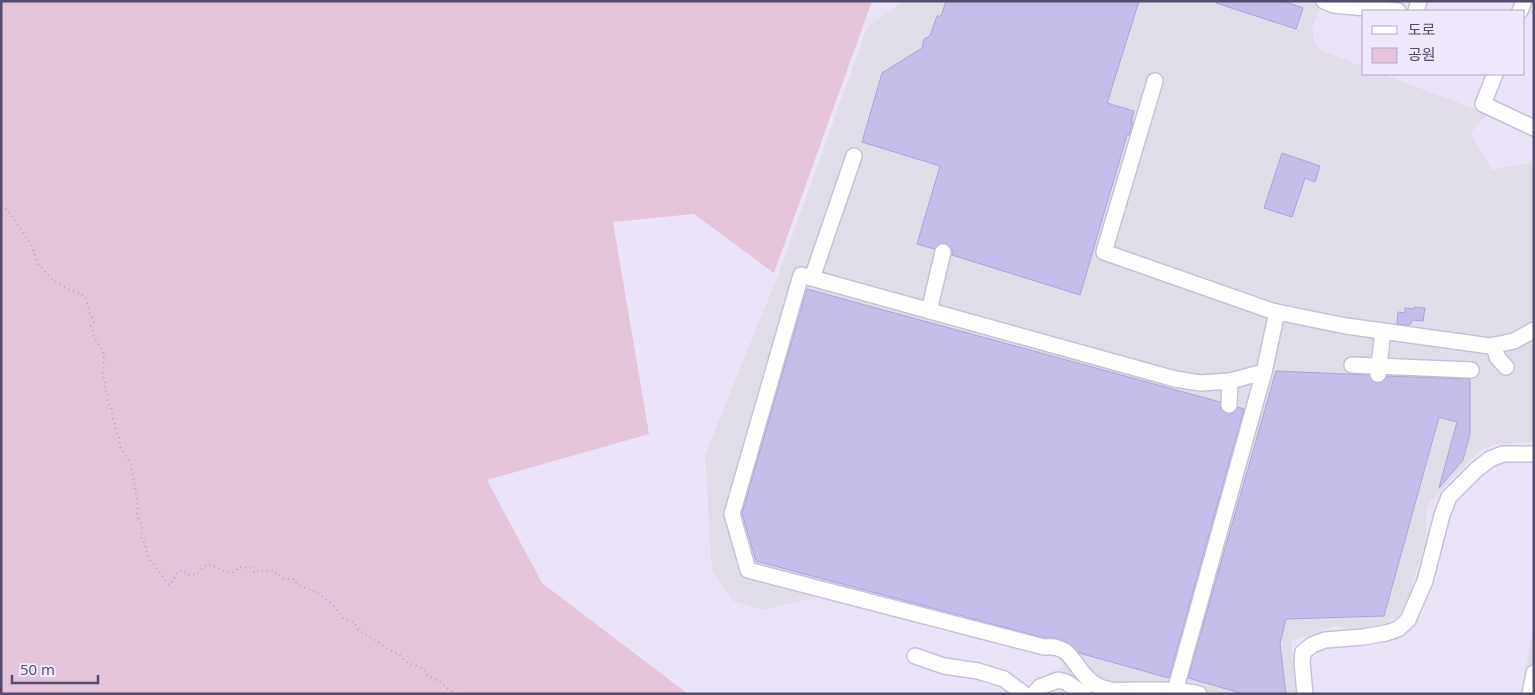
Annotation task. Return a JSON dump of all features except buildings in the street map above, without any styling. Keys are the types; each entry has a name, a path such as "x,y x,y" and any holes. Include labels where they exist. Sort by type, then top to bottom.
{"street":[{"path":"1329,3 1389,10"},
{"path":"1495,75 1483,104 1534,128"},
{"path":"1155,81 1104,252 1277,312 1346,326 1490,346 1514,341 1534,330"},
{"path":"812,278 854,156"},
{"path":"929,310 943,252"},
{"path":"1200,694 1175,691 1110,691 1096,685 1083,674 1065,650 1053,646 1044,647 748,570 732,514 801,275 1175,379 1201,384 1230,381 1264,372"},
{"path":"1175,691 1264,372 1277,312"},
{"path":"1378,371 1383,331"},
{"path":"1494,345 1497,357 1506,368"},
{"path":"1352,365 1378,371 1471,370"},
{"path":"1229,405 1230,381"},
{"path":"1305,694 1303,652 1312,644 1325,640 1386,633 1398,629 1408,620 1425,581 1442,516 1449,497 1490,459 1503,454 1534,454"},
{"path":"915,656 944,666 1004,678 1024,694"},
{"path":"1531,690 1534,673"},
{"path":"1034,694 1040,688 1058,680 1066,682 1084,694"}],"path":[{"path":"1,206 5,208 17,223 32,246 38,264 54,281 72,291 80,293 86,298 94,322 92,326 94,337 104,354 103,375 106,385 104,389 108,393 107,402 111,408 116,432 120,437 120,447 131,464 138,514 142,527 140,537 145,544 147,555 168,584 170,585 177,573 182,570 188,575 197,574 208,564 232,573 236,572 239,567 250,568 255,573 259,570 272,571 284,579 294,579 298,584 318,593 332,604 343,618 355,623 358,630 385,648 400,654 406,662 424,669 428,676 458,694"}],"shaded area":[{"path":"903,1 1306,1 1321,5 1312,28 1314,40 1320,50 1362,66 1362,75 1385,75 1488,114 1472,131 1472,136 1492,170 1534,162 1534,442 1497,444 1481,449 1429,503 1426,512 1425,544 1406,606 1396,617 1385,624 1367,627 1349,629 1335,626 1291,641 1296,694 1094,694 1057,672 1064,664 1054,653 1048,656 827,595 763,610 733,601 712,571 705,455 779,273 867,28"},
{"path":"1534,624 1534,694 1521,694"}],"green space":[{"path":"1,1 872,1 774,273 694,214 613,222 649,434 487,480 542,583 688,694 1,694"}]}
